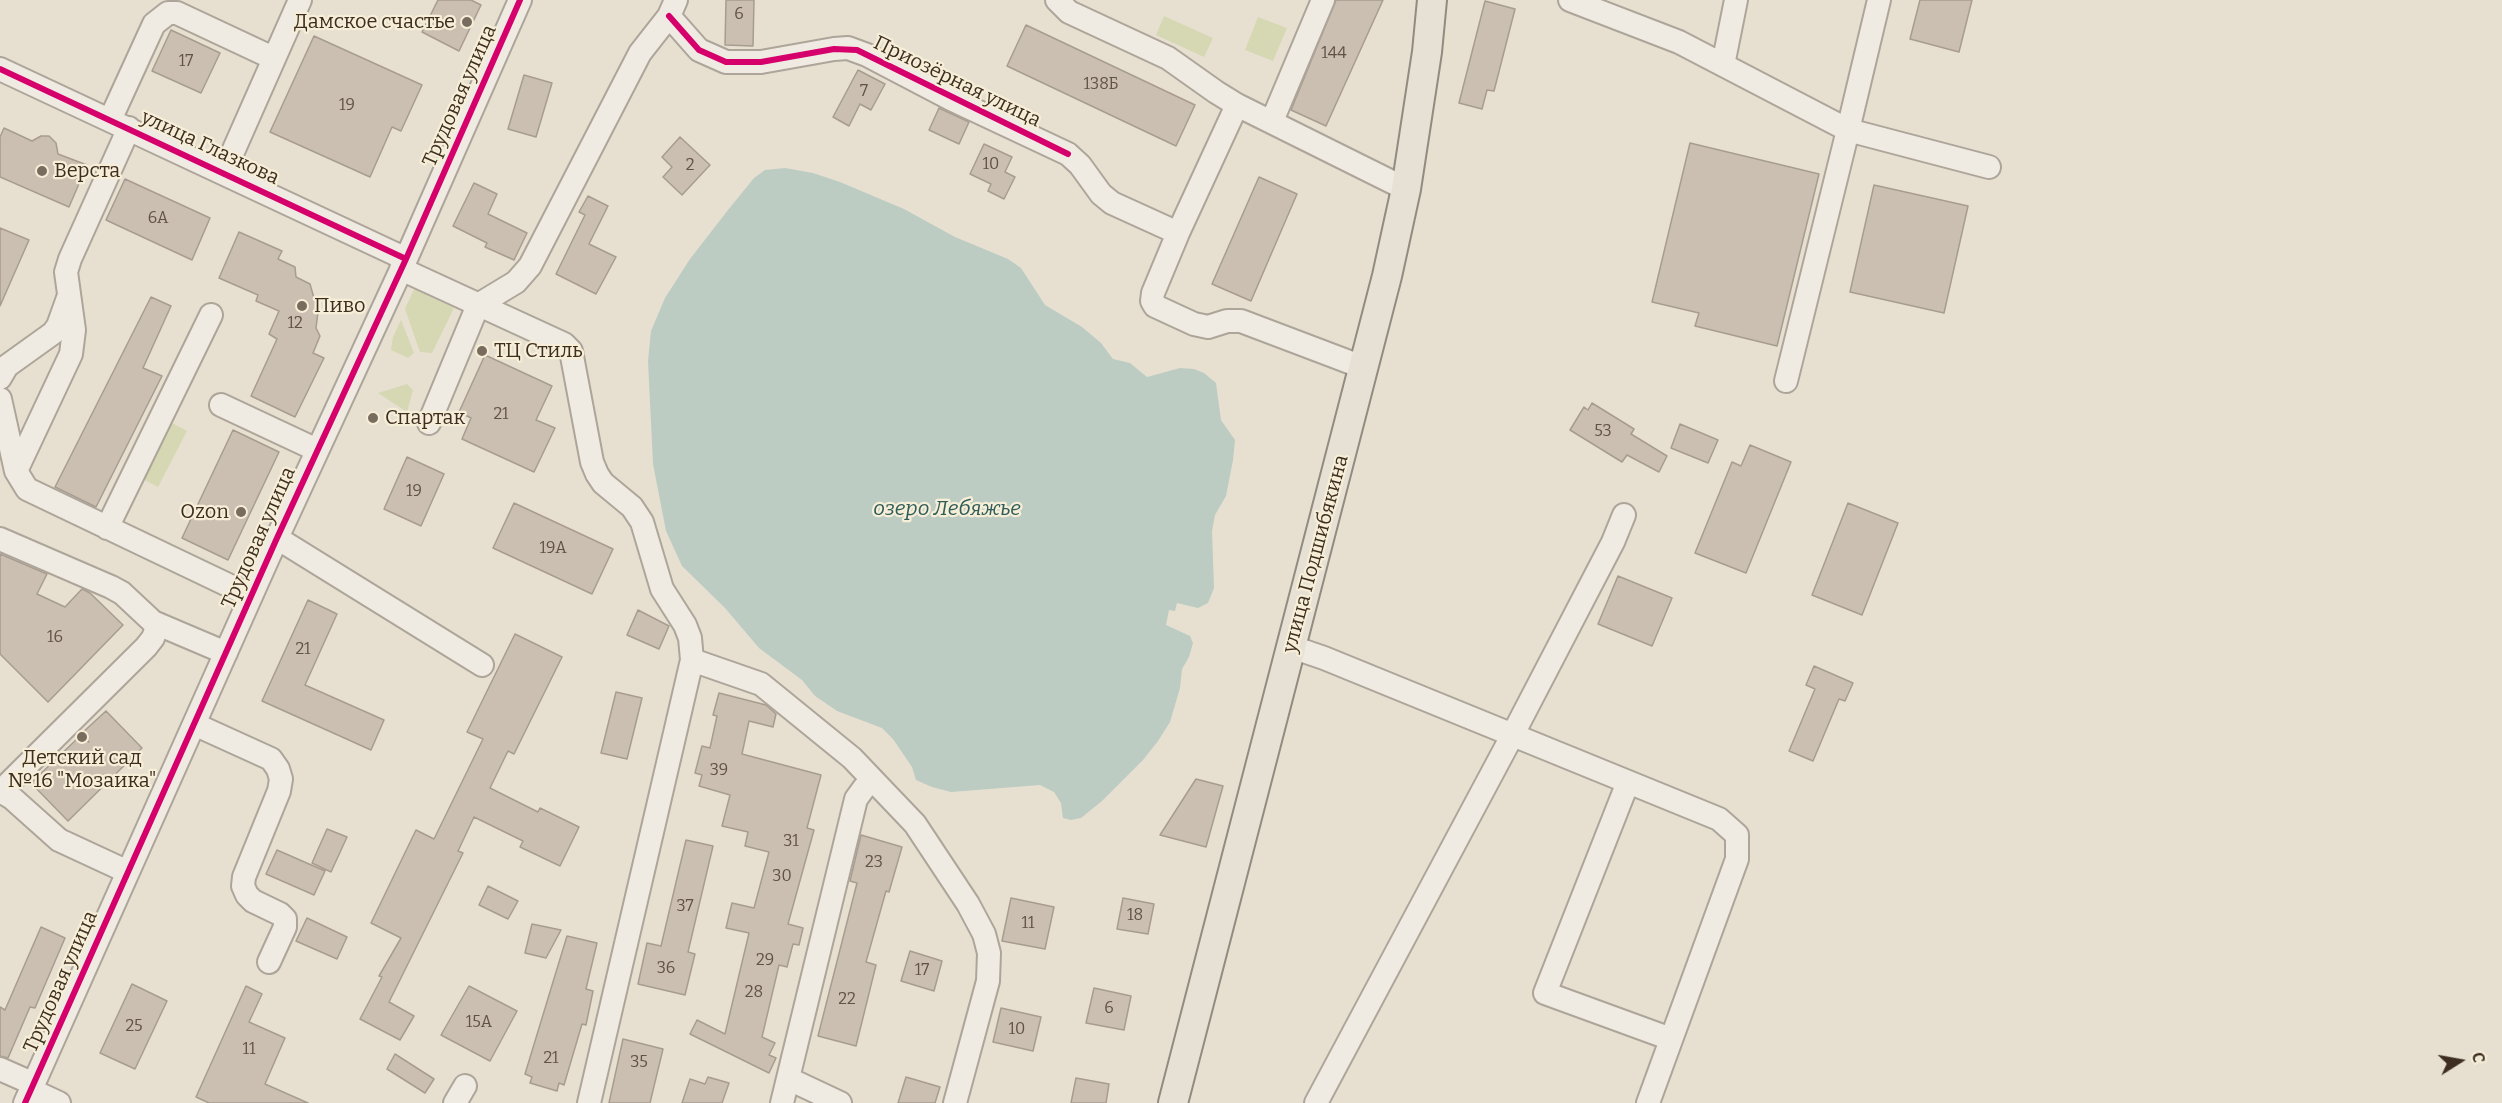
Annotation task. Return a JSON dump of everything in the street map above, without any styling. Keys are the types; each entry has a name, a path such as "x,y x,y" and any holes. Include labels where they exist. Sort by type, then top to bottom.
{"main road":[{"name":"улица Подшибякина","path":"1173,1103 1365,368 1406,189 1427,52 1432,0"}],"street":[{"path":"224,172 300,0"},
{"name":"Трудовая улица","path":"30,1092 277,538 404,264 520,0"},
{"path":"1057,0 1069,12 1168,58 1237,105 1406,189"},
{"path":"1272,121 1323,0"},
{"path":"1570,0 1600,5 1679,42 1848,130 1989,167"},
{"path":"1723,65 1736,0"},
{"path":"1786,381 1879,0"},
{"name":"Приозёрная улица","path":"478,305 516,282 530,266 640,53 672,8 699,50 726,62 760,62 834,49 857,50 1068,154 1080,165 1101,194 1112,203 1178,233"},
{"path":"16,471 71,354 74,330 66,272 154,24 168,14 177,13 273,58"},
{"name":"улица Глазкова","path":"0,69 224,172 404,264 478,305 564,344 571,351 592,462 603,483 632,507 642,522 663,589 685,625 690,638 692,660"},
{"path":"1237,105 1178,233 1153,293 1152,301 1155,306 1194,324 1208,327 1227,321 1241,321 1365,368"},
{"path":"0,378 7,366 53,333 58,326 69,295"},
{"path":"429,423 478,305"},
{"path":"107,528 211,315"},
{"path":"0,399 16,471 20,481 33,493 251,596"},
{"path":"221,405 318,450"},
{"path":"1316,1103 1512,736 1613,542 1624,515"},
{"path":"277,538 482,665"},
{"path":"0,539 122,593 147,618 226,652"},
{"path":"128,872 59,840 2,792 146,647 153,638 158,624"},
{"path":"1292,647 1719,819 1737,835 1737,859 1648,1103"},
{"path":"589,1103 692,660 761,684 852,758 915,824 968,904 984,934 989,953 988,981 955,1103"},
{"path":"194,724 271,759 278,769 279,791 244,877 243,886 253,901 280,914 285,920 285,927 269,962"},
{"path":"782,1103 856,799 873,781"},
{"path":"1628,782 1545,993 1671,1039"},
{"path":"0,1069 30,1092 59,1103"},
{"path":"789,1079 840,1103"}],"green space":[{"path":"1164,16 1213,38 1204,57 1156,35"},
{"path":"1258,17 1287,28 1273,61 1245,50"},
{"path":"414,289 454,308 432,353 420,352 405,309"},
{"path":"401,320 414,353 408,358 391,350 393,337"},
{"path":"407,384 413,390 407,412 378,393"},
{"path":"170,422 187,431 158,487 141,478"}],"water":[{"name":"озеро Лебяжье","path":"785,168 813,173 840,182 904,209 955,237 1008,259 1021,268 1045,305 1082,327 1101,343 1113,359 1130,363 1147,377 1180,368 1194,369 1204,373 1216,383 1221,420 1235,440 1226,496 1215,515 1212,531 1214,588 1208,603 1198,608 1177,603 1175,611 1169,610 1166,625 1190,636 1193,643 1182,669 1180,688 1170,722 1143,760 1102,801 1081,818 1071,820 1063,818 1061,803 1054,792 1040,785 951,792 916,780 912,767 893,739 882,728 837,711 815,696 802,680 759,648 725,608 682,566 666,531 653,464 648,361 651,331 665,298 690,259 754,178 765,170"}],"building":[{"path":"438,0 471,0 481,5 459,51 422,32"},
{"path":"726,0 754,0 753,46 725,45"},
{"path":"1336,0 1383,0 1326,126 1291,110"},
{"path":"1920,0 1972,0 1959,52 1910,39"},
{"path":"1485,1 1515,9 1494,91 1487,90 1482,109 1459,103"},
{"path":"1026,25 1195,105 1176,146 1007,66"},
{"path":"171,30 220,53 201,93 152,71"},
{"path":"314,36 422,85 401,131 392,127 370,177 270,132"},
{"path":"858,70 885,84 871,110 860,104 849,126 833,117"},
{"path":"524,75 552,83 536,137 508,129"},
{"path":"939,108 969,122 959,144 929,130"},
{"name":"Верста","path":"4,128 32,141 41,136 49,136 56,143 58,154 87,165 69,207 0,177 0,137"},
{"path":"680,137 710,165 682,195 663,177 672,167 662,157"},
{"path":"1690,143 1819,174 1777,346 1695,326 1699,313 1652,302"},
{"path":"984,144 1012,157 1005,172 1015,177 1004,199 988,191 991,184 970,174"},
{"path":"1259,177 1297,194 1251,301 1212,284"},
{"path":"125,179 210,218 192,260 106,220"},
{"path":"474,183 497,194 488,214 527,233 514,260 485,247 487,243 453,226"},
{"path":"1874,185 1968,206 1944,313 1850,292"},
{"path":"588,196 608,206 589,244 616,257 596,294 556,274 585,215 579,212"},
{"path":"0,228 29,240 0,306"},
{"path":"239,232 282,251 278,259 295,267 296,277 310,284 318,312 316,328 320,336 313,353 324,358 295,417 251,396 277,339 269,334 279,311 256,301 258,295 219,278"},
{"path":"151,297 171,306 143,368 162,376 96,507 55,487"},
{"path":"485,355 552,386 536,420 555,428 534,472 462,439 471,418 459,412"},
{"path":"1592,403 1634,429 1631,434 1667,456 1659,472 1627,455 1622,462 1570,430 1584,407 1588,410"},
{"path":"1680,424 1718,440 1708,463 1671,448"},
{"path":"233,430 279,452 228,560 182,538"},
{"path":"1750,445 1791,462 1746,573 1695,553 1732,462 1741,466"},
{"path":"407,457 444,474 421,526 384,509"},
{"path":"514,503 613,549 592,594 493,548"},
{"path":"1848,503 1898,523 1862,615 1812,595"},
{"path":"0,554 47,574 37,594 65,607 82,589 90,593 123,625 48,702 0,654"},
{"path":"1618,576 1672,598 1652,646 1598,624"},
{"path":"308,600 337,614 305,685 384,720 371,750 262,701"},
{"path":"638,610 669,626 659,649 627,635"},
{"path":"515,634 562,657 514,754 508,751 490,788 538,812 540,808 579,827 560,866 520,847 523,841 474,817 458,851 463,853 389,1002 414,1016 400,1040 360,1019 382,977 379,976 401,938 371,923 416,830 434,839 483,739 467,732"},
{"path":"1814,666 1853,683 1845,701 1839,699 1813,761 1789,751 1815,689 1806,685"},
{"path":"616,692 642,698 627,759 601,753"},
{"path":"719,693 766,705 776,714 773,727 749,721 742,754 821,775 807,828 814,830 788,924 803,928 799,945 793,944 787,967 779,965 762,1037 775,1043 769,1055 776,1058 769,1073 690,1034 697,1020 725,1034 749,933 726,928 732,903 754,908 769,852 745,846 748,832 722,826 730,795 699,786 702,775 695,773 702,746 710,748 717,716 713,715"},
{"path":"106,711 142,748 68,821 31,783 79,737 89,742 81,734"},
{"path":"1196,779 1223,786 1206,847 1160,835"},
{"path":"327,829 347,837 331,872 312,863"},
{"path":"861,835 902,847 889,892 886,891 866,962 876,965 856,1046 818,1036 857,883 850,881"},
{"path":"686,840 713,846 688,952 695,954 685,995 638,984 647,943 661,946"},
{"path":"277,850 325,871 314,895 266,874"},
{"path":"488,886 518,901 508,919 479,905"},
{"path":"1011,898 1054,907 1045,949 1002,941"},
{"path":"1123,898 1154,904 1148,934 1117,929"},
{"path":"307,918 347,937 337,959 296,941"},
{"path":"532,924 561,930 546,958 525,953"},
{"path":"41,927 65,938 35,1008 30,1007 8,1058 0,1056 0,1007 5,1010"},
{"path":"567,936 597,943 586,989 593,991 586,1025 582,1024 564,1085 559,1083 557,1091 530,1083 532,1077 525,1074"},
{"path":"910,951 942,961 934,991 901,981"},
{"path":"132,984 167,1001 135,1069 100,1053"},
{"path":"246,986 262,994 249,1022 285,1038 265,1084 308,1103 209,1103 196,1097"},
{"path":"469,986 517,1011 490,1061 441,1035"},
{"path":"1094,988 1131,996 1124,1030 1086,1023"},
{"path":"1001,1008 1041,1017 1033,1051 993,1042"},
{"path":"623,1039 663,1049 650,1103 609,1103"},
{"path":"395,1054 434,1079 425,1093 387,1069"},
{"path":"708,1077 729,1083 722,1103 682,1103 690,1079 705,1084"},
{"path":"906,1077 940,1087 935,1103 898,1103"},
{"path":"1076,1078 1109,1084 1106,1103 1071,1103"}],"cycle path":[{"path":"25,1103 277,538 406,259 520,0"},
{"path":"669,16 699,50 726,62 761,62 834,49 857,50 1068,154"},
{"path":"0,69 406,259"}],"place":[{"name":"Дамское счастье","path":"467,22"},
{"name":"Верста","path":"42,171"},
{"name":"Пиво","path":"302,306"},
{"name":"ТЦ Стиль","path":"482,351"},
{"name":"Спартак","path":"373,418"},
{"name":"Ozon","path":"241,512"},
{"name":"Детский сад №16 \"Мозаика\"","path":"82,737"}]}
